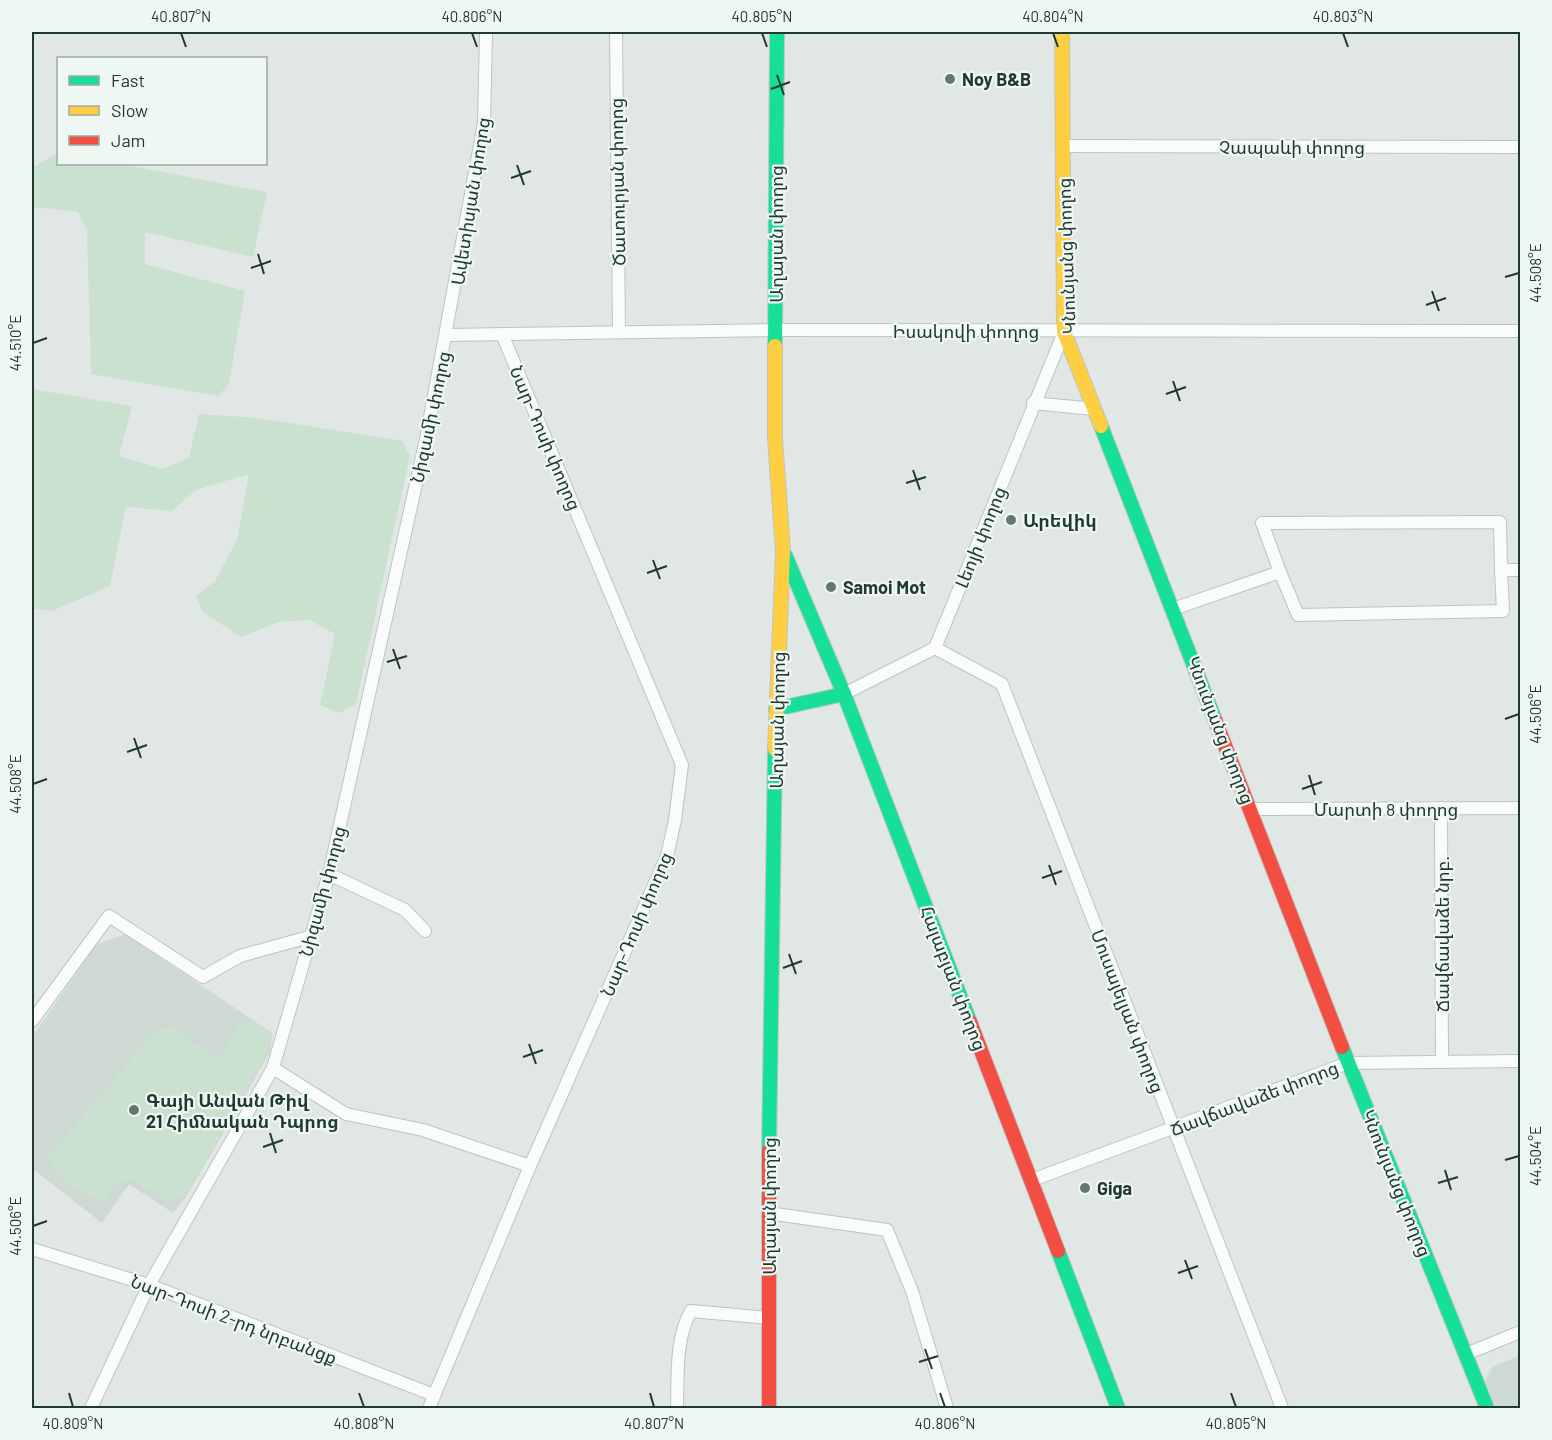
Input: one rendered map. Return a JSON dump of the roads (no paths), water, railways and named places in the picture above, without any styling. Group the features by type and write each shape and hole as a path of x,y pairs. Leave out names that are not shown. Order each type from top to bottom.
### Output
{"street":[{"name":"Ավետիսյան փողոց","path":"448,335 484,123 486,32"},
{"name":"Ծատուրյան փողոց","path":"616,32 619,332"},
{"name":"Աղայան փողոց","path":"770,1408 768,1213 776,709 783,551 775,438 777,32"},
{"name":"Կնունյանց փողոց","path":"1062,32 1064,332 1252,809 1348,1063 1487,1408"},
{"name":"Չապաևի փողոց","path":"1063,146 1521,147"},
{"name":"Իսակովի փողոց","path":"448,335 776,330 1521,331"},
{"name":"Լեոյի փողոց","path":"935,648 1033,403 1064,332"},
{"name":"Նար-Դոսի փողոց","path":"429,1408 530,1166 667,856 675,820 682,765 502,334"},
{"name":"Նիզամի փողոց","path":"92,1408 149,1285 273,1068 329,874 448,335"},
{"path":"1033,403 1094,409"},
{"path":"1500,522 1503,611 1298,615 1280,572 1262,523 1500,522"},
{"name":"Հալաբյան փողոց","path":"783,551 844,694 1118,1408"},
{"path":"1501,570 1521,570"},
{"path":"1173,609 1280,572"},
{"path":"776,709 844,694 935,648"},
{"name":"Մուսայելյան փողոց","path":"935,648 1002,684 1282,1408"},
{"name":"Ճավճավաձե նրբ.","path":"1441,808 1442,1061"},
{"name":"Մարտի 8 փողոց","path":"1252,809 1521,808"},
{"path":"329,874 405,910 425,931"},
{"path":"32,1022 109,916 203,977 240,956 309,937"},
{"name":"Ճավճավաձե փողոց","path":"1032,1180 1348,1063 1521,1061"},
{"path":"273,1068 346,1114 423,1130 530,1166"},
{"path":"768,1213 887,1230 912,1291 947,1408"},
{"name":"Նար-Դոսի 2-րդ նրբանցք","path":"32,1249 149,1285 435,1395"},
{"path":"677,1408 681,1339 684,1323 691,1311 769,1318"},
{"path":"1466,1354 1521,1332"}],"place":[{"name":"Noy B&B","path":"950,79"},
{"name":"Արեվիկ","path":"1011,520"},
{"name":"Samoi Mot","path":"831,587"},
{"name":"Գայի Անվան Թիվ 21 Հիմնական Դպրոց","path":"134,1110"},
{"name":"Giga","path":"1085,1188"}]}
